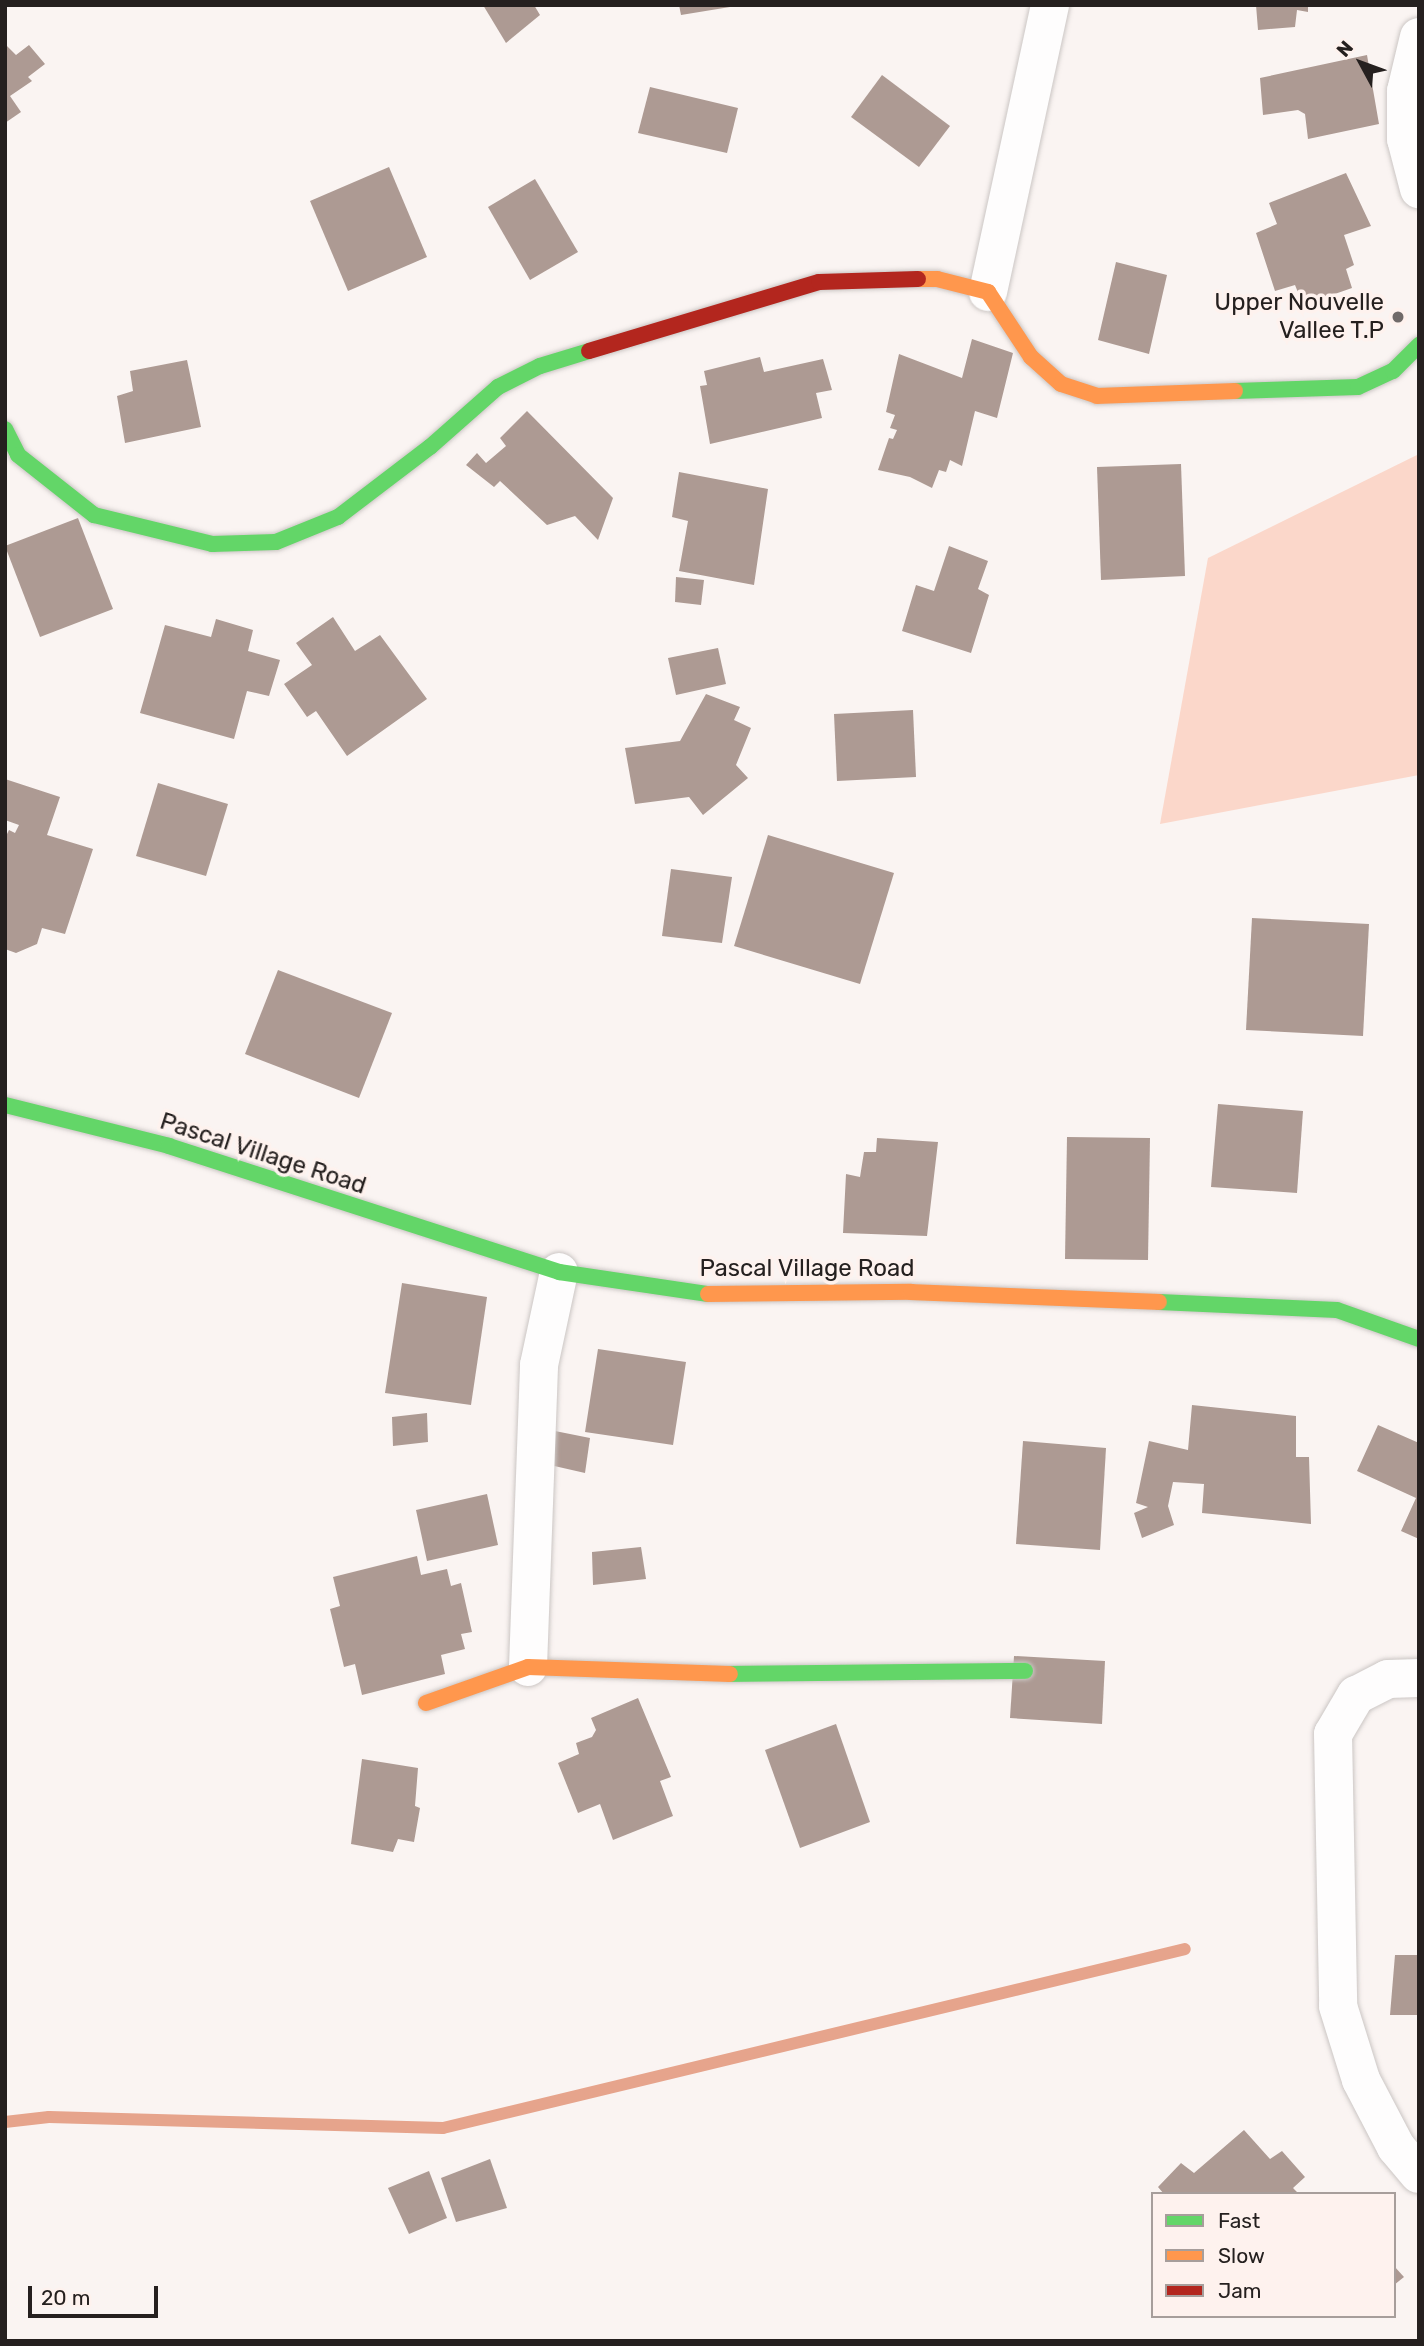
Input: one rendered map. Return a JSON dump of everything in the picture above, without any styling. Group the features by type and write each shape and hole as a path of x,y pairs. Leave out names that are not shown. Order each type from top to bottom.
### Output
{"street":[{"path":"988,292 1050,5"},
{"path":"1419,37 1406,91 1406,139 1419,190"},
{"path":"5,429 18,455 94,515 212,544 275,542 338,517 430,447 498,387 540,366 819,282 937,279 988,292 1031,357 1061,384 1097,396 1358,387 1393,371 1419,345"},
{"name":"Pascal Village Road","path":"5,1105 169,1146 559,1272 715,1295 911,1292 1337,1310 1419,1339"},
{"path":"528,1667 538,1365 559,1272"},
{"path":"425,1703 528,1667 772,1675 1025,1671"},
{"path":"1419,1678 1388,1679 1356,1695 1333,1734 1338,2006 1361,2080 1396,2147 1419,2174"}],"shaded area":[{"path":"1419,454 1419,775 1160,824 1208,558"}],"building":[{"path":"483,5 534,5 540,15 506,43"},
{"path":"679,5 730,5 730,7 681,15"},
{"path":"1256,5 1308,5 1308,12 1297,10 1295,27 1258,30"},
{"path":"5,44 16,55 29,45 45,64 28,77 32,81 10,96 21,112 5,123"},
{"path":"1367,55 1379,124 1308,139 1305,114 1298,110 1263,115 1260,78"},
{"path":"882,75 950,126 919,167 851,117"},
{"path":"650,87 738,108 727,153 638,133"},
{"path":"389,167 427,257 348,291 310,201"},
{"path":"1346,173 1371,226 1344,235 1354,265 1346,269 1352,288 1303,305 1295,285 1275,291 1256,233 1277,224 1269,203"},
{"path":"535,179 578,252 530,280 488,207"},
{"path":"1116,262 1167,275 1149,354 1098,340"},
{"path":"972,339 1013,353 997,418 975,411 962,466 950,460 946,472 939,470 932,488 910,477 878,470 889,438 893,439 897,430 890,428 895,415 886,412 899,354 962,378"},
{"path":"760,357 764,372 823,359 832,390 816,393 822,418 710,444 700,386 707,385 704,371"},
{"path":"187,360 201,427 125,443 117,396 133,391 130,371"},
{"path":"527,411 613,498 598,540 575,516 547,525 500,481 494,487 466,465 477,453 486,463 506,446 500,438"},
{"path":"1181,464 1185,576 1101,580 1097,467"},
{"path":"679,472 768,489 754,585 679,571 688,521 672,517"},
{"path":"78,518 113,609 40,637 5,546"},
{"path":"949,546 988,561 978,589 989,595 971,653 902,631 916,585 934,591"},
{"path":"676,577 704,580 701,605 675,602"},
{"path":"333,617 355,651 380,635 427,699 347,756 316,711 307,717 284,684 312,665 296,643"},
{"path":"216,619 253,630 248,651 280,660 269,696 247,691 234,739 140,713 165,625 211,637"},
{"path":"718,648 726,684 676,695 668,658"},
{"path":"706,694 740,707 734,720 751,728 736,765 748,778 703,815 689,797 635,804 625,748 680,741"},
{"path":"913,710 916,777 837,781 834,714"},
{"path":"5,779 60,797 47,835 93,849 65,934 42,928 37,944 16,953 5,949 5,838 9,830 15,833 19,825 5,820"},
{"path":"158,783 228,804 206,876 136,856"},
{"path":"768,835 894,873 860,984 734,946"},
{"path":"671,869 732,877 722,943 662,936"},
{"path":"1252,918 1369,924 1363,1036 1246,1030"},
{"path":"278,970 392,1013 359,1098 245,1054"},
{"path":"1218,1104 1303,1111 1297,1193 1211,1187"},
{"path":"1067,1137 1150,1138 1148,1260 1065,1259"},
{"path":"877,1138 938,1142 927,1236 843,1233 846,1174 860,1177 864,1152 876,1152"},
{"path":"402,1283 487,1297 471,1405 385,1393"},
{"path":"598,1349 686,1362 673,1445 585,1432"},
{"path":"1192,1405 1296,1416 1296,1457 1309,1457 1311,1524 1202,1513 1204,1484 1173,1482 1168,1506 1174,1525 1142,1538 1134,1513 1148,1507 1136,1503 1149,1441 1188,1450"},
{"path":"427,1413 428,1442 393,1446 392,1417"},
{"path":"1378,1425 1419,1443 1419,1539 1401,1531 1416,1498 1357,1471"},
{"path":"555,1431 590,1438 585,1473 550,1465"},
{"path":"1023,1441 1106,1448 1100,1550 1016,1544"},
{"path":"487,1494 498,1545 427,1561 416,1510"},
{"path":"641,1547 646,1579 593,1585 592,1552"},
{"path":"417,1556 421,1575 447,1569 451,1586 461,1583 472,1632 461,1634 465,1649 441,1655 445,1674 362,1695 355,1664 344,1667 330,1609 340,1606 333,1577"},
{"path":"1014,1656 1105,1661 1102,1724 1010,1718"},
{"path":"638,1698 671,1777 660,1781 673,1816 613,1840 600,1804 578,1813 558,1763 579,1754 576,1743 592,1737 596,1730 591,1718"},
{"path":"836,1724 870,1822 800,1848 765,1750"},
{"path":"362,1759 418,1768 415,1806 420,1808 414,1842 398,1839 393,1852 351,1844"},
{"path":"1395,1955 1419,1955 1419,2015 1390,2015"},
{"path":"1244,2130 1270,2159 1282,2151 1305,2177 1293,2188 1297,2192 1162,2192 1158,2187 1181,2163 1194,2173"},
{"path":"490,2159 507,2208 456,2222 441,2178"},
{"path":"429,2171 447,2218 409,2234 388,2188"},
{"path":"1396,2268 1404,2277 1396,2283"}],"waterway":[{"path":"5,2122 49,2117 443,2128 1185,1949"}],"traffic: fast":[{"path":"1235,391 1358,387 1393,371 1419,345"},
{"path":"5,429 18,455 94,515 212,544 276,542 338,517 430,447 498,387 540,366 589,351"},
{"path":"5,1105 169,1146 559,1272 708,1294"},
{"path":"1159,1302 1337,1310 1419,1339"},
{"path":"730,1674 1025,1671"}],"traffic: slow":[{"path":"918,279 937,279 988,292 1031,357 1061,384 1097,396 1235,391"},
{"path":"708,1294 911,1292 1159,1302"},
{"path":"426,1703 528,1667 730,1674"}],"traffic: jam":[{"path":"589,351 819,282 918,279"}],"place":[{"name":"Upper Nouvelle Vallee T.P","path":"1398,317"}]}
